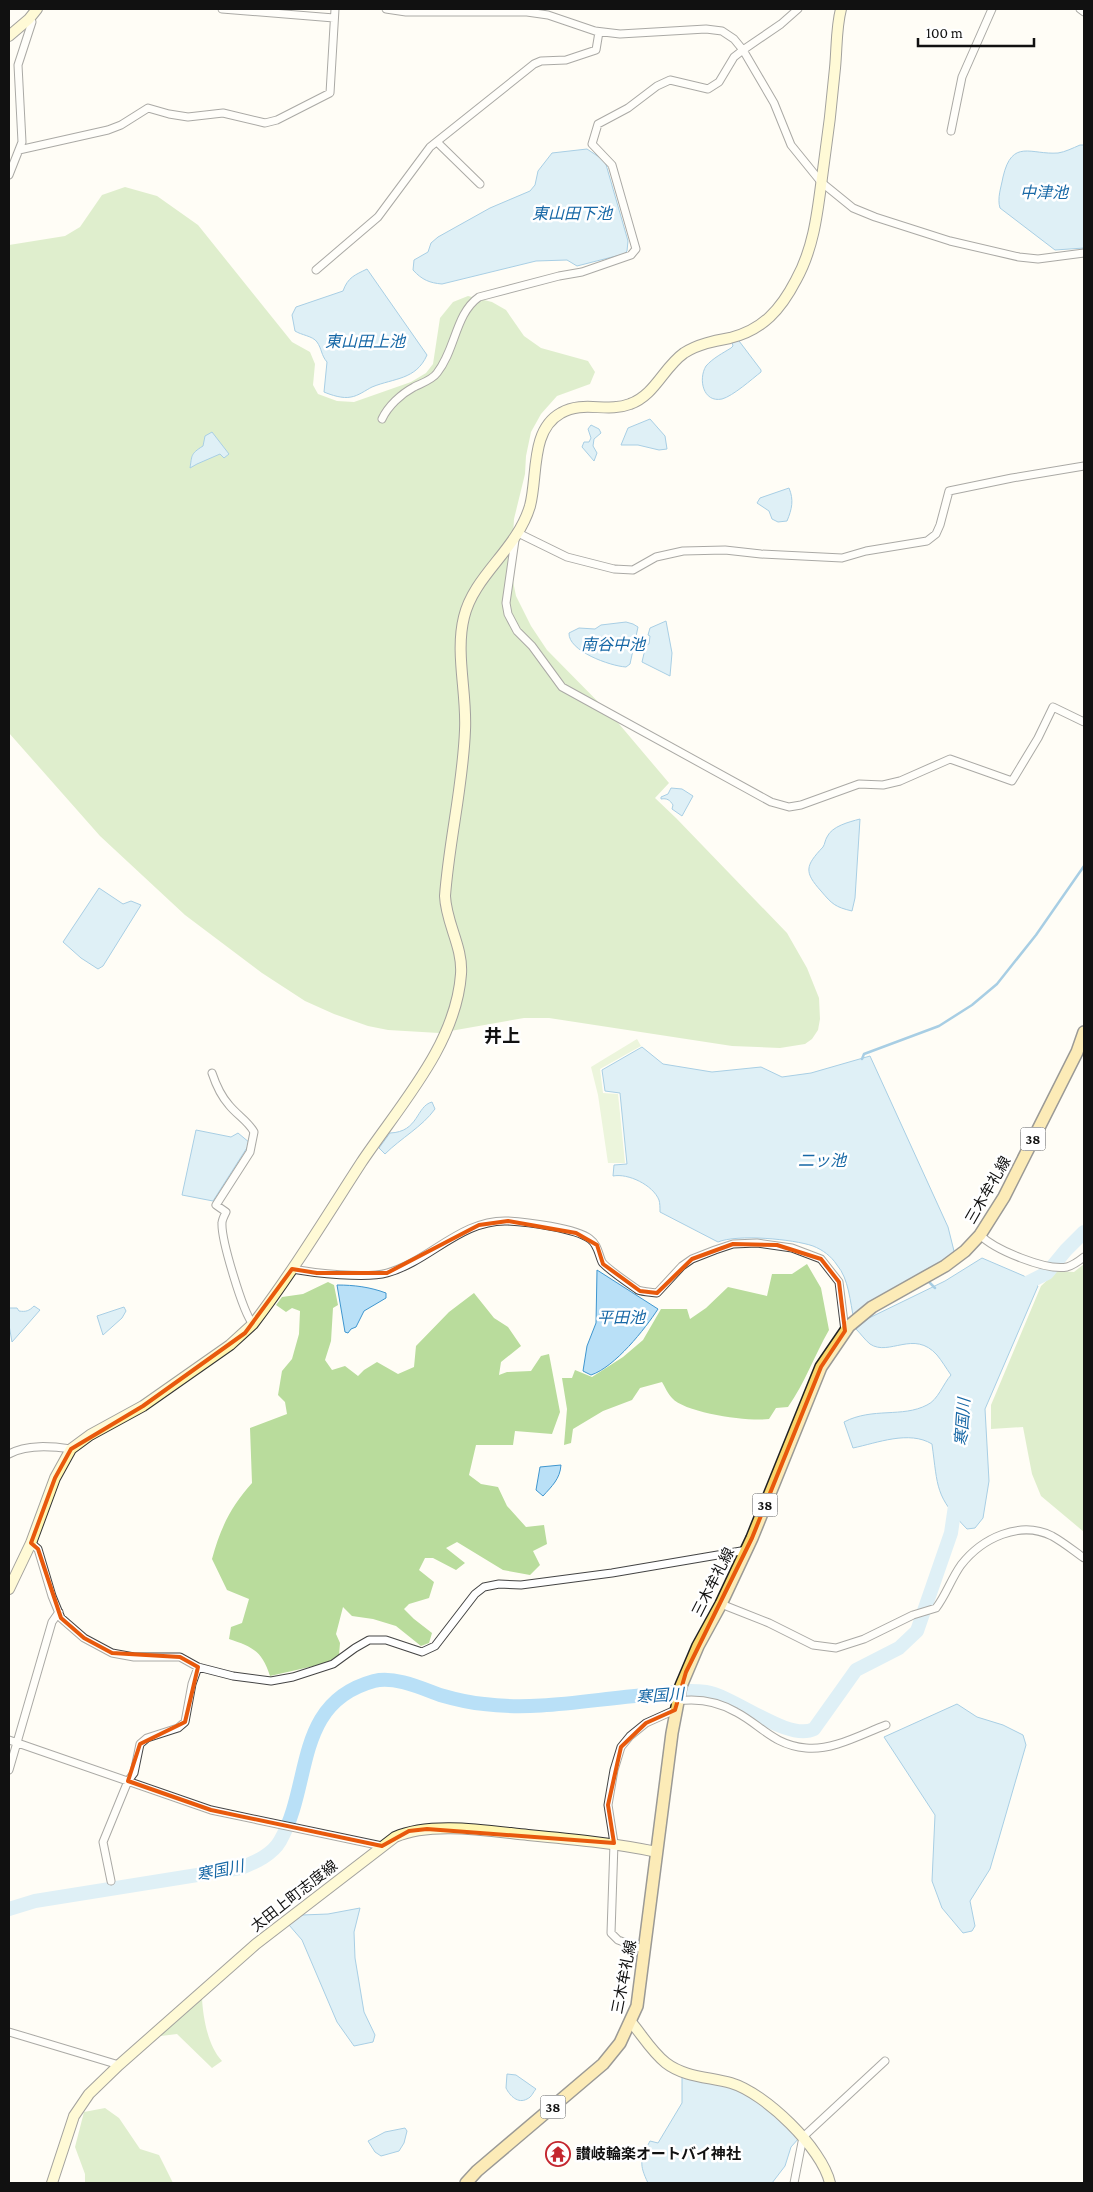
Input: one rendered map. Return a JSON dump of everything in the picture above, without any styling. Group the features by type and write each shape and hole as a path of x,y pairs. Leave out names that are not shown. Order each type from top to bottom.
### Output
{"main road":[{"name":"三木牟礼線","path":"466,2183 477,2171 603,2064 620,2043 631,2022 637,2006 677,1703 681,1686 698,1646 747,1550 821,1366 847,1328 872,1307 945,1266 965,1251 977,1238 1004,1197 1077,1052 1084,1032"}],"street":[{"path":"9,36 29,19 37,9"},
{"path":"222,9 334,18"},
{"path":"19,150 108,130 121,125 148,108 188,117 224,113 259,122 277,120 330,93 335,9"},
{"path":"386,9 406,12 527,12 548,16 599,32 620,34 706,29 722,31 734,39 743,50 774,102 791,146 821,182 853,208 950,241 1020,257 1038,259 1084,253"},
{"path":"382,419 394,402 411,389 431,379 437,373 456,338 463,314 469,305 479,297 604,266 631,254 636,249 612,165 592,144 598,124 628,108 657,86 670,80 708,89 719,82 734,57 781,24 798,9"},
{"path":"841,9 836,45 833,99 813,233 804,264 789,293 771,318 758,328 745,334 704,344 684,354 672,363 647,395 637,401 626,406 608,408 583,406 571,408 559,414 549,423 542,434 530,506 517,536 506,603 508,614 517,631 532,646 562,687 770,802 789,807 801,805 859,784 883,785 900,781 950,759 1012,781 1038,738 1053,708 1084,722"},
{"path":"951,131 962,77 992,9"},
{"path":"1080,9 1084,12"},
{"path":"9,174 22,142 18,66 31,31 32,22 29,19"},
{"path":"316,270 378,217 430,147 534,64 541,61 566,60 596,50 599,32"},
{"path":"437,142 480,184"},
{"path":"517,536 566,557 614,569 632,570 656,557 683,551 725,550 760,554 842,558 866,551 927,541 936,534 940,525 949,491 1084,466"},
{"path":"9,1589 31,1543 55,1478 71,1449 90,1434 143,1406 230,1345 253,1324 429,1064 445,1036 452,1016 459,984 461,962 447,913 445,896 465,729 461,632 464,616 474,591 517,536"},
{"path":"212,1073 218,1090 230,1106 250,1124 254,1132 250,1152 216,1205 226,1212 222,1224 233,1275 247,1317 253,1324"},
{"path":"292,1269 317,1273 387,1273 479,1225 508,1221 532,1223 576,1233 589,1238 597,1245 603,1264 640,1291 657,1293 682,1266 692,1259 733,1244 777,1245 792,1248 821,1259 839,1282 847,1328"},
{"path":"977,1238 1009,1253 1054,1266 1068,1266 1084,1257"},
{"path":"9,1454 24,1448 71,1449"},
{"path":"721,1604 769,1623 813,1645 836,1648 864,1639 913,1615 936,1608 962,1564 997,1535 1016,1530 1034,1530 1052,1536 1084,1558"},
{"path":"31,1543 38,1549 62,1618 84,1638 112,1653 134,1657 180,1657 198,1667 233,1676 271,1681 293,1677 333,1664 369,1640 386,1640 422,1652 435,1646 475,1594 484,1587 499,1584 521,1585 612,1573 747,1550"},
{"path":"9,1770 12,1741 52,1622 59,1612"},
{"path":"111,1881 103,1842 128,1781 134,1773 140,1744 147,1738 178,1728 185,1722 192,1684 198,1667"},
{"path":"645,1950 618,1940 612,1932 614,1843 608,1805 609,1791 621,1747 646,1723 677,1703 691,1699 718,1704 738,1712 768,1735 783,1743 807,1749 829,1746 886,1725"},
{"path":"12,1741 211,1810 382,1846"},
{"name":"太田上町志度線","path":"52,2183 80,2104 119,2064 256,1944 395,1837 409,1831 427,1829 485,1830 614,1843 657,1852"},
{"path":"631,2022 665,2062 679,2071 744,2088 762,2099 803,2137 821,2160 830,2183"},
{"path":"9,2032 119,2064"},
{"path":"794,2183 803,2137 885,2061"}],"highlighted area":[{"path":"508,1221 576,1233 597,1245 603,1264 640,1291 657,1293 692,1259 733,1244 777,1245 821,1259 839,1282 845,1331 821,1367 752,1538 686,1672 675,1710 646,1723 621,1747 608,1805 614,1843 427,1829 409,1831 382,1846 211,1810 128,1781 140,1744 185,1722 198,1667 180,1657 112,1653 84,1638 61,1618 38,1549 31,1543 55,1478 71,1449 143,1406 245,1333 292,1269 317,1273 387,1273 479,1225"}],"green space":[{"path":"125,187 157,196 198,225 292,342 310,352 315,364 313,385 318,394 337,401 354,402 411,382 426,373 433,364 440,318 453,302 468,296 492,302 506,310 524,336 541,348 588,361 595,372 590,384 557,396 541,414 531,432 526,456 525,474 514,519 511,571 516,596 531,626 547,650 614,718 669,783 655,798 787,933 807,968 819,998 820,1019 818,1030 812,1039 805,1044 780,1048 732,1046 549,1018 524,1018 439,1033 388,1030 368,1026 334,1014 305,1001 262,973 185,915 100,836 9,733 9,245 65,236 80,227 102,195"},
{"path":"637,1039 641,1046 600,1069 603,1093 618,1094 625,1163 608,1163 598,1095 591,1067"},
{"path":"807,1264 821,1288 829,1330 788,1407 776,1408 769,1419 733,1418 703,1412 679,1403 671,1396 662,1382 640,1388 632,1400 603,1411 573,1429 571,1443 564,1445 567,1409 562,1378 572,1378 575,1370 592,1377 623,1357 643,1340 661,1309 687,1309 690,1319 706,1308 728,1287 767,1296 772,1274 792,1274"},
{"path":"1084,1264 1084,1532 1041,1496 1032,1474 1023,1427 991,1429 991,1405 1041,1286 1057,1271 1074,1272"},
{"path":"328,1282 334,1285 338,1305 333,1308 331,1341 325,1360 332,1370 345,1366 358,1376 377,1362 398,1374 414,1367 416,1346 449,1312 474,1293 494,1318 508,1327 521,1346 501,1362 499,1375 507,1372 531,1371 541,1356 549,1354 560,1412 552,1434 515,1431 513,1445 476,1445 469,1475 481,1484 498,1487 507,1506 526,1527 544,1525 547,1544 533,1551 540,1565 530,1575 503,1570 457,1542 446,1548 465,1563 456,1570 433,1558 425,1558 419,1570 434,1582 429,1598 409,1604 404,1609 432,1633 429,1643 421,1646 396,1626 373,1619 352,1616 343,1607 336,1634 340,1643 339,1655 327,1663 270,1676 264,1661 256,1651 229,1639 231,1627 242,1623 249,1599 227,1590 212,1559 227,1518 238,1500 252,1483 250,1428 287,1414 285,1402 278,1395 282,1371 292,1359 299,1334 300,1311 292,1308 286,1312 276,1305 282,1297 303,1294"},
{"path":"202,1998 207,2031 213,2048 222,2061 212,2068 177,2034 161,2036 160,2034"},
{"path":"105,2108 119,2118 140,2149 159,2155 173,2183 85,2183 85,2174 75,2147 84,2112"}],"water":[{"name":"中津池","path":"1084,145 1084,248 1055,250 1000,208 999,197 1003,177 1007,165 1017,153 1031,151 1058,153"},
{"name":"東山田下池","path":"587,149 605,161 628,241 627,251 624,254 577,266 567,260 536,261 442,284 426,280 413,270 414,260 428,252 431,243 438,237 490,208 530,191 535,185 538,171 552,153"},
{"name":"東山田上池","path":"367,269 427,355 411,374 372,387 354,396 337,396 324,392 327,362 315,340 295,331 292,315 296,307 343,291 350,279"},
{"path":"736,337 761,372 742,387 722,399 710,397 704,389 702,377 706,366 731,348 733,346 731,339"},
{"path":"650,419 665,436 667,449 659,450 638,445 621,445 628,428"},
{"path":"591,425 599,429 601,433 594,439 593,446 597,453 594,461 582,447 584,442 589,442 591,438 588,429"},
{"path":"212,432 229,454 224,458 220,454 190,468 194,453 203,446 205,436"},
{"path":"789,488 792,501 790,512 787,521 778,522 772,519 769,511 757,503 760,498"},
{"path":"666,621 672,653 670,676 642,662 646,645 649,644 650,636 648,635 650,628"},
{"name":"南谷中池","path":"626,622 638,627 630,664 626,667 601,661 582,651 575,646 569,633 579,628 595,629 601,625"},
{"path":"671,788 682,789 693,796 682,816 672,809 673,805 669,801 661,799 661,797 668,794"},
{"path":"860,819 855,898 852,911 834,904 828,899 815,884 809,874 809,869 813,859 823,847 829,833 841,825"},
{"path":"99,888 123,904 131,901 141,905 103,966 98,969 81,958 63,942"},
{"name":"二ッ池","path":"642,1047 663,1064 712,1072 761,1067 782,1077 811,1073 870,1056 948,1227 955,1255 854,1320 849,1291 844,1277 832,1259 820,1249 804,1243 765,1238 738,1238 718,1242 660,1212 659,1200 646,1185 626,1176 613,1176 614,1165 627,1164 620,1093 605,1091 602,1070"},
{"path":"432,1102 435,1109 418,1127 385,1154 379,1148 390,1133 399,1132 407,1128 423,1108"},
{"path":"196,1130 231,1137 238,1133 250,1143 213,1201 182,1195"},
{"path":"982,1258 1024,1276 1038,1286 985,1409 989,1481 983,1518 975,1528 967,1529 943,1499 937,1482 932,1444 923,1440 903,1438 853,1448 844,1422 855,1417 876,1413 917,1409 931,1403 937,1396 951,1375 937,1355 920,1344 885,1348 877,1347 870,1344 856,1329 869,1318 945,1281"},
{"name":"平田池","path":"597,1270 658,1309 637,1337 619,1356 600,1371 591,1375 583,1371 587,1346 596,1323"},
{"path":"337,1285 374,1289 386,1293 386,1298 364,1311 356,1327 348,1333 345,1332"},
{"path":"34,1306 40,1310 12,1342 9,1308 17,1308 19,1311 24,1311"},
{"path":"124,1307 126,1311 122,1318 103,1335 97,1316"},
{"path":"561,1465 557,1478 543,1496 536,1490 540,1467"},
{"path":"957,1704 977,1717 1003,1725 1023,1735 1026,1745 990,1869 970,1901 975,1926 972,1931 963,1933 942,1908 932,1881 935,1815 884,1737"},
{"path":"360,1908 354,1932 355,1958 364,2012 375,2035 373,2042 354,2046 337,2022 302,1940 289,1925 302,1915 328,1914"},
{"path":"507,2074 516,2075 536,2089 527,2099 517,2100 506,2088"},
{"path":"682,2077 740,2089 761,2101 799,2138 791,2147 785,2166 772,2183 648,2183 642,2166 644,2153 650,2141 658,2143 682,2103"},
{"path":"405,2128 407,2131 404,2143 399,2151 381,2156 375,2152 368,2141 385,2132"}],"waterway":[{"path":"862,1059 864,1054 939,1026 972,1005 997,984 1036,935 1084,866"},
{"name":"寒国川","path":"1015,1289 1047,1273 1084,1232"},
{"path":"927,1280 935,1288"},
{"name":"寒国川","path":"9,1909 35,1901 241,1868 263,1857 277,1846 290,1818 317,1726 330,1707 348,1692 374,1681 399,1681 456,1699 504,1706 565,1704 699,1691 718,1696 790,1729 803,1731 814,1729 856,1670 899,1648 917,1631 951,1533 956,1499"}],"place":[{"name":"讃岐輪楽オートバイ神社","path":"558,2154"}],"district":[{"name":"井上","path":"502,1036"}]}
